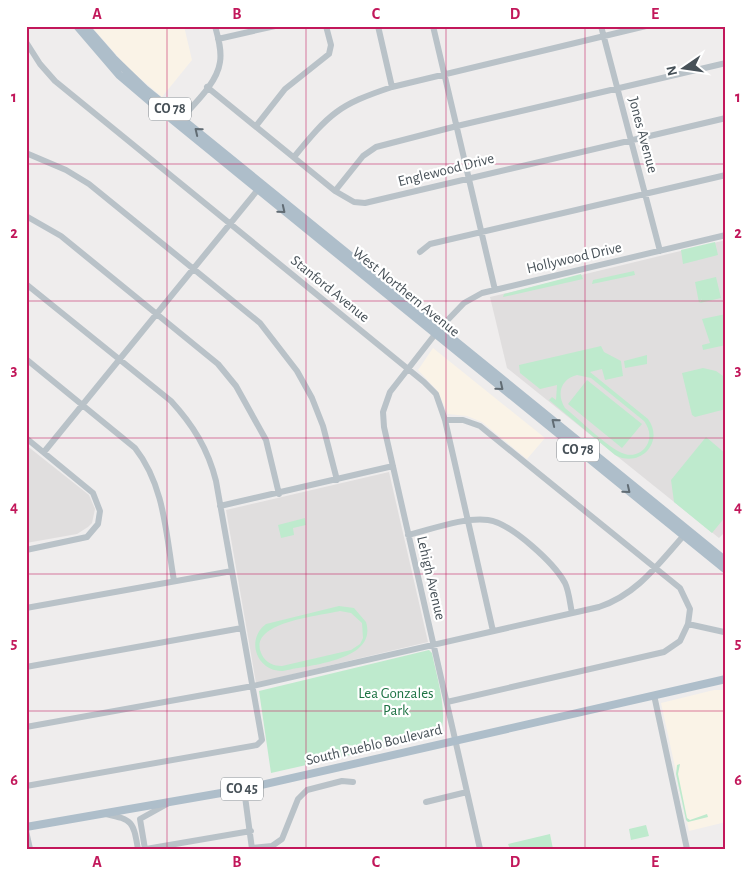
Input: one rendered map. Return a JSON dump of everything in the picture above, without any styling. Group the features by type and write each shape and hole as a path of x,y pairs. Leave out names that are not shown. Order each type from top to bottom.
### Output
{"main road":[{"name":"West Northern Avenue","path":"77,26 120,75 686,533 726,570"},
{"name":"West Northern Avenue","path":"85,26 122,68 179,121"},
{"name":"West Northern Avenue","path":"686,533 726,561"},
{"name":"South Pueblo Boulevard","path":"26,829 104,813 244,789 726,679"}],"street":[{"path":"179,121 207,88 220,61 215,26"},
{"path":"218,39 275,26"},
{"path":"256,126 285,89 329,54 331,45 326,26"},
{"path":"378,26 392,87"},
{"path":"433,26 495,290"},
{"name":"Jones Avenue","path":"601,26 660,251"},
{"path":"294,157 325,120 358,98 392,87 445,76 646,26"},
{"name":"Stanford Avenue","path":"26,42 33,54 55,81 408,369 436,394 445,420 493,631"},
{"path":"26,58 33,54"},
{"path":"335,191 363,156 376,147 456,126 726,62"},
{"name":"Englewood Drive","path":"207,88 335,191 354,202 365,203 468,177 726,118"},
{"path":"26,152 66,170 88,184 260,323 297,371 312,398 323,426 337,480"},
{"path":"420,252 430,244 726,175"},
{"path":"44,452 192,268 260,187"},
{"path":"26,216 61,236 218,364 236,386 266,440 279,494"},
{"name":"Hollywood Drive","path":"438,331 464,303 495,290 726,235"},
{"path":"26,284 171,402 190,423 208,456 220,506 262,736 260,743 26,786"},
{"name":"Lehigh Avenue","path":"438,331 390,392 383,412 384,427 480,849"},
{"path":"26,359 135,448 152,472 158,486 174,581"},
{"path":"445,420 463,420 480,426 680,588 690,609 688,624 680,642 664,652 447,702"},
{"path":"26,438 93,493 100,505 100,518 95,529 81,540 26,550"},
{"path":"220,506 279,494 393,466"},
{"path":"408,535 468,521 489,520 509,528 553,566 565,584 572,613"},
{"path":"26,727 252,686 608,604 642,583 686,533"},
{"path":"26,608 232,571"},
{"path":"688,624 724,632"},
{"path":"26,667 242,628"},
{"path":"654,695 687,849"},
{"path":"244,789 252,848 272,846 282,839 298,799 307,790 342,781 353,782"},
{"path":"426,802 467,792"},
{"path":"171,802 140,819 146,849 251,831"},
{"path":"104,813 123,817 132,823 138,849"},
{"path":"26,829 30,849"}],"shaded area":[{"path":"91,26 184,26 192,60 162,97 128,68"},
{"path":"726,240 726,531 719,538 507,368 490,297"},
{"path":"433,348 545,438 527,459 482,422 467,416 448,414 437,390 418,370"},
{"path":"26,445 89,495 95,509 92,523 88,527 77,534 26,543"},
{"path":"389,472 428,642 256,683 226,510"},
{"path":"714,690 726,690 726,822 689,831 661,703"}],"green space":[{"path":"715,242 718,255 683,264 681,250"},
{"path":"634,271 635,275 592,284 593,280"},
{"path":"581,274 583,279 503,297 504,294"},
{"path":"716,277 721,298 700,303 702,298 699,303 695,282"},
{"path":"726,314 726,345 703,350 702,345 710,343 702,319"},
{"path":"601,346 604,352 621,361 623,376 605,380 602,369 590,372 648,419 654,436 652,444 641,456 633,459 615,455 549,400 552,397 556,400 557,385 540,389 520,373 519,365","holes":["577,375 591,378 644,421 649,437 648,443 641,451 632,455 619,452 603,441 565,408 562,403 561,392 567,380"]},
{"path":"647,355 647,364 625,368 624,361"},
{"path":"703,368 716,371 726,378 726,409 695,417 692,415 682,373"},
{"path":"587,380 642,424 622,448 568,404"},
{"path":"706,437 726,454 726,516 712,533 674,502 671,480"},
{"path":"305,518 306,525 293,528 294,535 281,538 278,525"},
{"path":"339,606 354,608 366,622 367,635 362,645 352,653 339,659 283,671 274,670 266,666 257,654 256,638 266,624","holes":["340,611 351,613 362,623 363,638 360,644 351,650 282,666 270,664 262,655 260,644 264,635 274,628 317,615"]},
{"name":"Lea Gonzales Park","path":"429,650 432,653 443,707 442,727 439,735 271,773 259,691"},
{"path":"680,764 678,774 687,818 690,820 707,814 708,817 688,822 686,820 676,774 677,765"},
{"path":"646,825 649,836 631,840 629,829"},
{"path":"550,834 553,849 510,849 508,844"}]}
